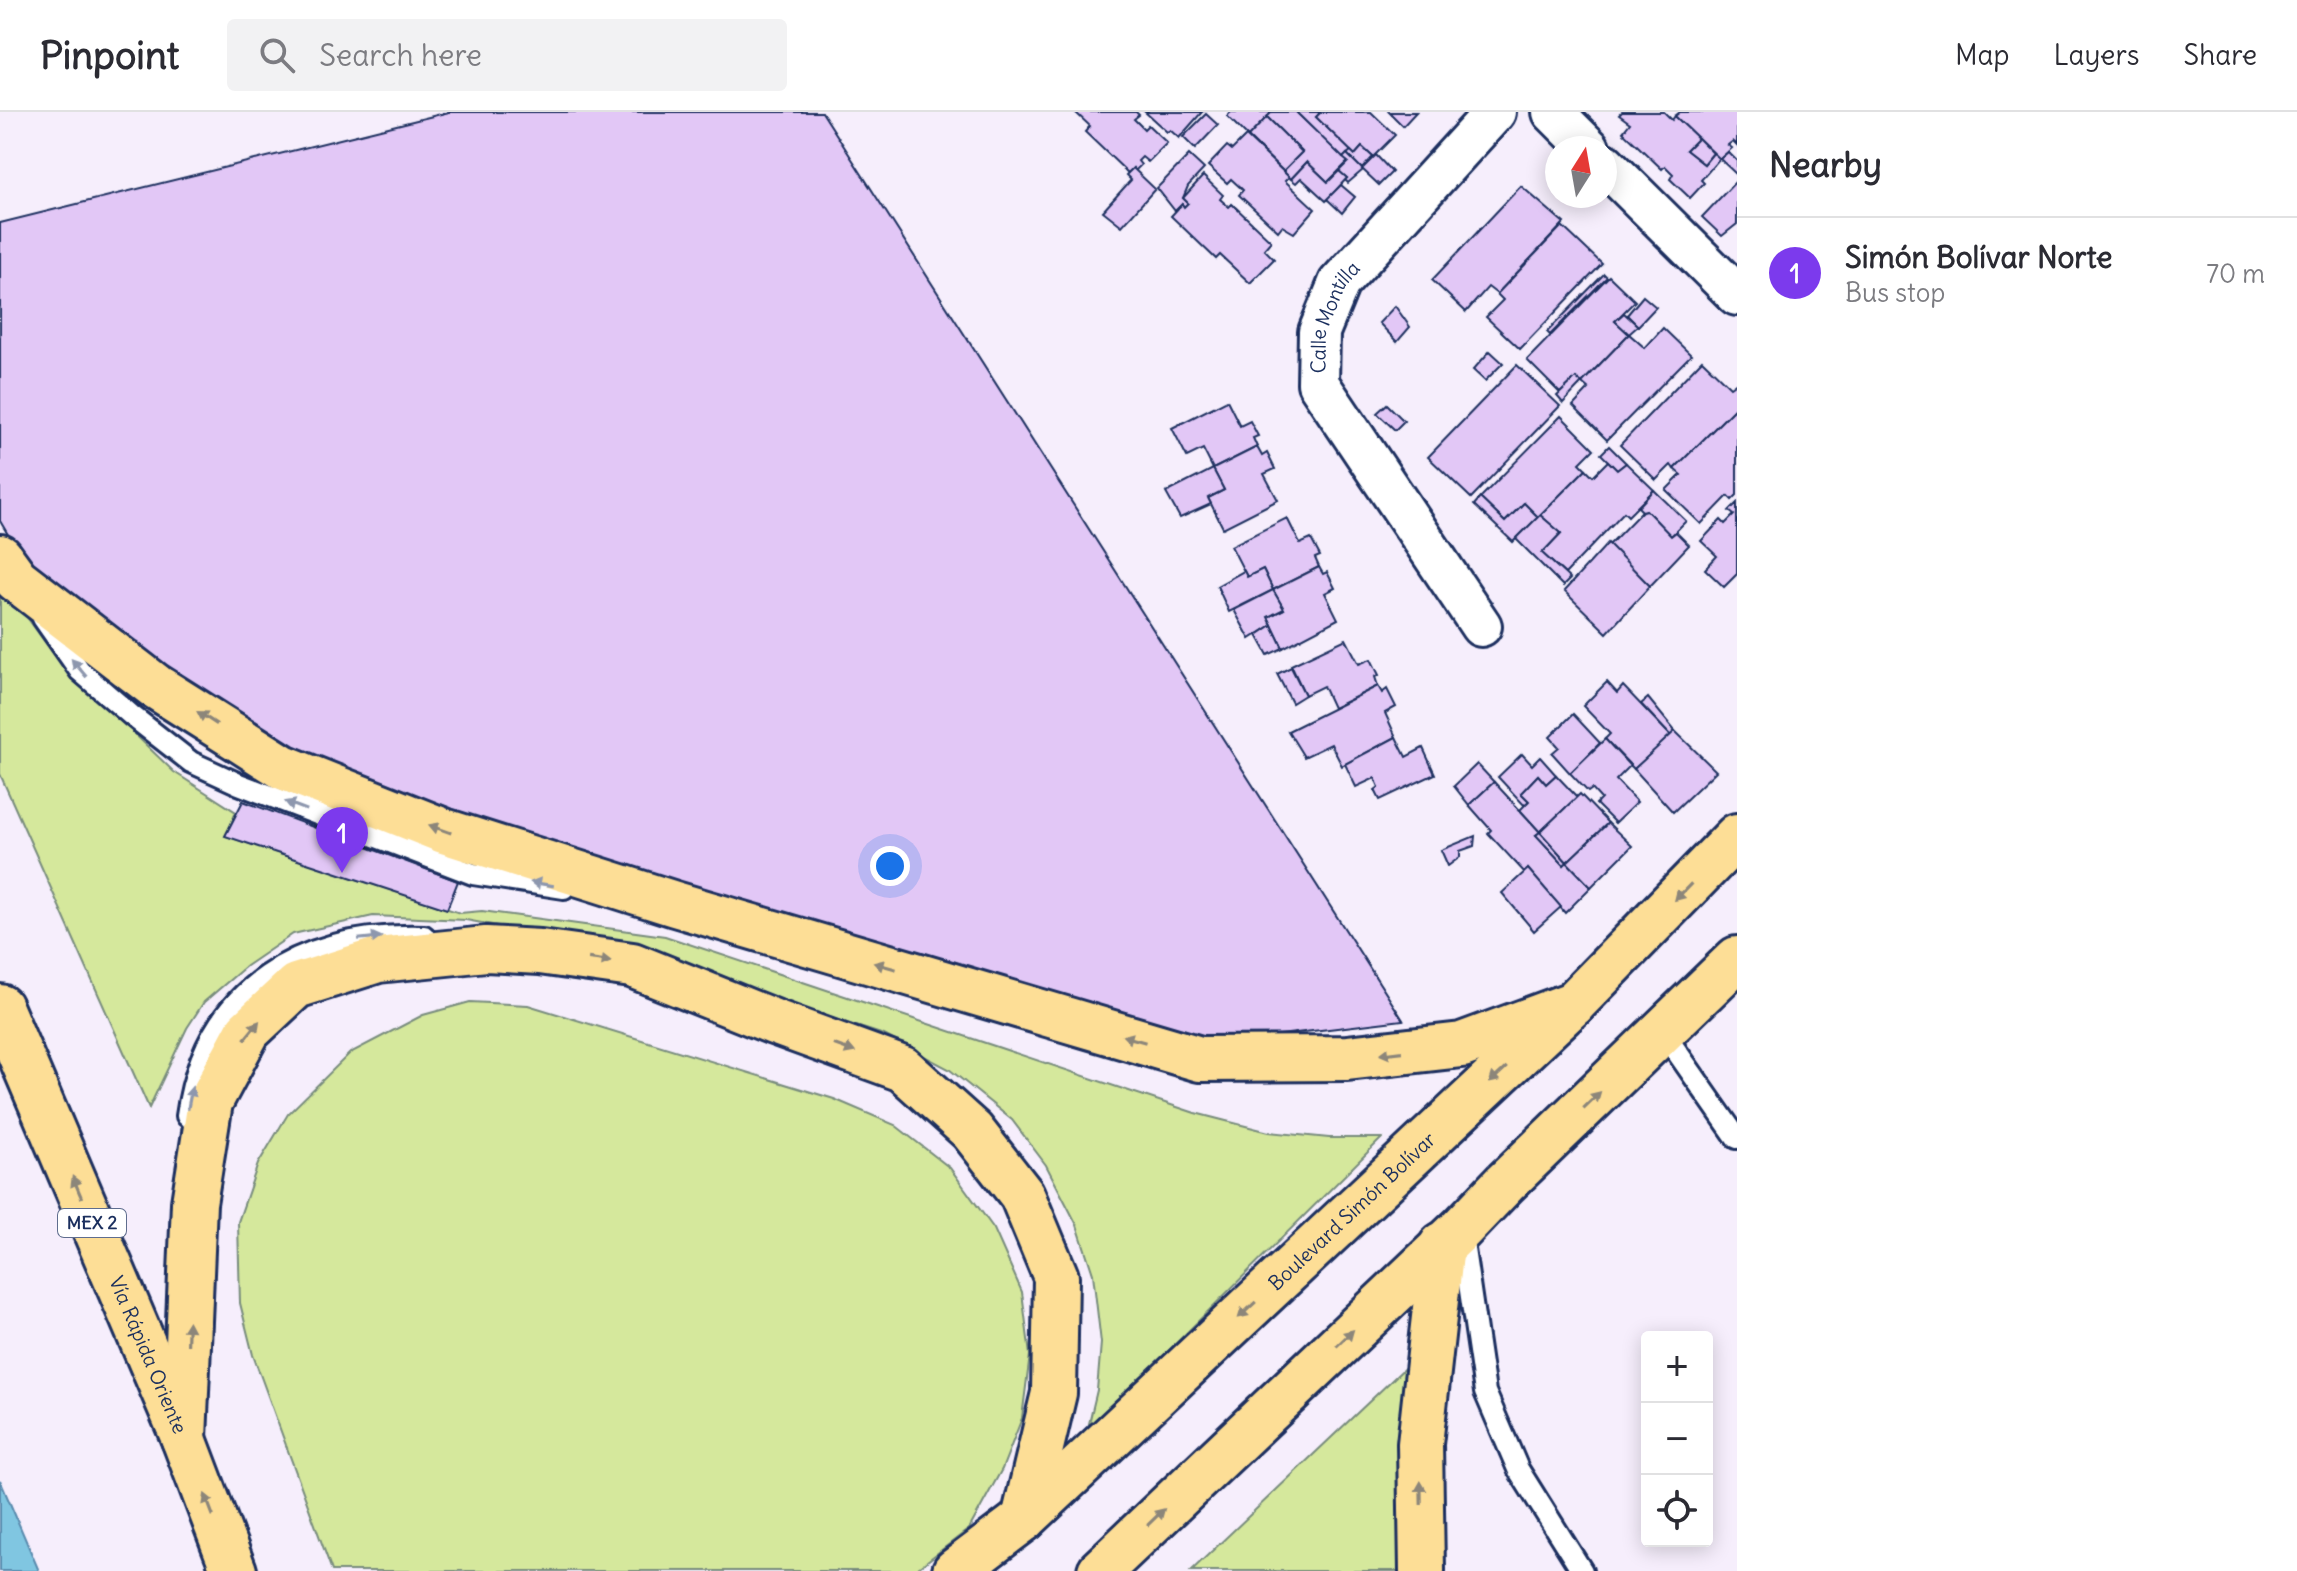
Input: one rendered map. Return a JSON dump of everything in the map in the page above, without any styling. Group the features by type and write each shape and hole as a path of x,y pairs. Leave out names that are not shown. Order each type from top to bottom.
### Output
{"main road":[{"path":"8,568 155,686 283,767 444,831 675,904 1200,1059 1347,1058 1462,1045 1573,1004"},
{"name":"Boulevard Simón Bolívar","path":"955,1571 1024,1519 1573,1004 1737,836"},
{"path":"184,1439 194,1203 210,1102 248,1031 296,986 378,960 486,949 540,952 632,965 903,1069 972,1131 1022,1195 1056,1277 1054,1393 1024,1519"},
{"path":"1100,1571 1452,1237 1737,959"},
{"name":"Vía Rápida Oriente","path":"0,1007 184,1439 234,1571"},
{"path":"1422,1571 1420,1444 1452,1237"}],"street":[{"name":"Calle Montilla","path":"1481,626 1318,383 1319,332 1339,283 1495,112"},
{"path":"1553,112 1577,136"},
{"path":"1617,176 1737,295"}],"lane":[{"path":"1663,1032 1737,1138"},
{"path":"1452,1237 1485,1392 1518,1469 1582,1571"}],"green space":[{"path":"0,580 58,660 174,772 236,812 226,836 460,913 482,911 665,936 1195,1113 1269,1132 1329,1138 1382,1138 1087,1432 1097,1390 1101,1343 1093,1274 1077,1225 1046,1165 1012,1120 949,1069 884,1035 619,949 466,920 373,916 293,934 246,966 204,1002 187,1028 149,1108 0,774"},
{"path":"470,1002 528,1005 834,1099 895,1125 950,1168 994,1229 1022,1292 1030,1355 1022,1418 1002,1469 969,1529 914,1571 332,1571 253,1355 240,1303 238,1222 258,1164 288,1114 350,1053 423,1015"},
{"path":"1413,1360 1408,1571 1191,1571"}],"water":[{"path":"0,1480 39,1571 0,1571"}],"building":[{"path":"449,112 822,112 1403,1020 1221,1042 452,821 278,750 33,577 0,521 0,223"},
{"path":"1075,112 1136,112 1139,115 1134,119 1144,129 1148,125 1167,143 1148,162 1142,157 1138,161 1141,165 1128,173 1085,132 1090,126"},
{"path":"1145,112 1202,112 1179,138 1170,130 1167,132"},
{"path":"1231,112 1272,112 1248,137 1227,116"},
{"path":"1272,112 1296,112 1348,162 1328,182 1307,162 1291,179 1283,171 1302,152 1267,117"},
{"path":"1296,112 1320,113 1316,117 1351,151 1343,158"},
{"path":"1318,112 1371,112 1395,135 1373,157 1362,147 1355,155 1316,117"},
{"path":"1389,112 1416,112 1403,126"},
{"path":"1622,112 1664,112 1672,120 1675,116 1698,138 1686,150 1704,164 1713,153 1720,158 1690,198 1670,179 1673,174 1665,166 1662,169 1623,132 1630,123 1619,115"},
{"path":"1680,112 1737,112 1737,145 1733,141 1728,145 1732,148 1720,159 1675,116"},
{"path":"1206,114 1218,125 1195,149 1183,137"},
{"path":"1267,117 1302,152 1283,171 1248,137"},
{"path":"1246,136 1289,177 1285,181 1315,209 1294,233 1282,226 1278,231 1239,195 1243,190 1231,179 1227,183 1208,166 1227,146 1232,150"},
{"path":"1698,138 1713,153 1704,164 1686,150"},
{"path":"1362,147 1373,157 1362,169 1347,154 1351,151 1355,155"},
{"path":"1728,152 1737,161 1737,175 1720,159"},
{"path":"1347,154 1363,170 1348,183 1339,171 1348,162 1343,158"},
{"path":"1189,155 1204,169 1188,186 1183,198 1188,203 1175,211 1157,188"},
{"path":"1376,155 1392,172 1379,185 1362,169"},
{"path":"1307,162 1328,182 1339,171 1347,178 1326,201 1301,178 1296,183 1291,179"},
{"path":"1133,168 1155,189 1122,226 1103,211 1131,180 1126,175"},
{"path":"1203,176 1223,195 1220,199 1229,207 1232,204 1271,241 1264,249 1274,259 1250,283 1220,255 1216,259 1171,216 1182,204 1184,207 1188,203 1183,198"},
{"path":"1737,180 1737,224 1722,236 1702,217"},
{"path":"1341,185 1355,197 1342,213 1327,199"},
{"path":"1521,186 1564,223 1497,294 1488,287 1466,312 1432,280"},
{"path":"1562,226 1602,264 1520,349 1486,317 1503,300 1497,294"},
{"path":"1604,274 1607,277 1550,335 1547,332"},
{"path":"1609,276 1635,301 1615,321 1629,334 1582,383 1576,378 1560,393 1527,360"},
{"path":"1643,296 1656,307 1638,326 1627,315"},
{"path":"1395,306 1410,327 1397,342 1379,323"},
{"path":"1624,313 1638,326 1629,334 1615,321"},
{"path":"1663,328 1691,355 1607,440 1573,406 1589,389 1582,383 1629,334 1645,348"},
{"path":"1490,351 1503,363 1485,381 1473,370"},
{"path":"1702,360 1730,387 1737,382 1737,406 1674,469 1671,465 1656,480 1620,445"},
{"path":"1517,365 1560,406 1471,498 1428,457"},
{"path":"1576,378 1582,383 1563,403 1557,396"},
{"path":"1227,400 1240,426 1250,421 1258,436 1253,438 1257,447 1213,469 1203,449 1187,457 1172,428"},
{"path":"1387,404 1404,421 1395,430 1377,413"},
{"path":"1737,406 1737,495 1732,500 1728,496 1701,524 1666,490 1681,475 1674,469"},
{"path":"1561,416 1594,449 1580,463 1586,469 1538,517 1524,503 1505,522 1480,498"},
{"path":"1609,446 1626,463 1617,470 1601,454"},
{"path":"1257,447 1262,456 1267,453 1275,469 1264,474 1278,500 1223,528 1208,498 1224,490 1213,469"},
{"path":"1608,461 1617,470 1626,463 1654,490 1628,516 1624,512 1565,574 1542,553 1561,533 1540,515 1586,469 1593,476"},
{"path":"1213,469 1224,490 1208,498 1211,504 1180,518 1166,493"},
{"path":"1654,490 1686,521 1671,536 1646,510 1643,512 1638,507"},
{"path":"1480,498 1505,522 1524,503 1538,517 1513,542 1474,505"},
{"path":"1737,503 1737,574 1724,587 1705,569 1717,556 1701,541 1721,520 1725,524 1734,515 1729,511"},
{"path":"1646,510 1671,536 1676,532 1689,545 1650,586 1609,545"},
{"path":"1540,515 1561,533 1542,553 1570,579 1563,586 1516,539"},
{"path":"1287,518 1300,544 1311,539 1320,556 1315,558 1319,567 1273,590 1263,569 1247,577 1231,546"},
{"path":"1608,543 1650,586 1607,633 1564,591"},
{"path":"1319,567 1323,574 1327,572 1335,588 1325,593 1338,619 1283,648 1268,617 1284,609 1273,590"},
{"path":"1263,569 1273,590 1229,612 1217,586 1244,571 1247,577"},
{"path":"1273,590 1284,609 1268,617 1272,625 1250,639 1234,610"},
{"path":"1272,625 1283,648 1268,655 1257,635"},
{"path":"1346,639 1359,664 1371,659 1379,675 1375,677 1378,686 1333,708 1323,686 1305,695 1291,665"},
{"path":"1291,667 1305,695 1292,703 1277,674"},
{"path":"1607,682 1617,693 1623,686 1671,736 1634,769 1605,739 1610,734 1583,706"},
{"path":"1378,686 1382,693 1387,689 1396,707 1385,713 1396,737 1342,766 1331,744 1304,757 1288,731"},
{"path":"1648,698 1675,731 1671,736 1641,704"},
{"path":"1573,714 1600,743 1570,773 1552,753 1559,747 1550,737"},
{"path":"1675,731 1716,771 1673,812 1634,769"},
{"path":"1396,737 1406,757 1423,748 1435,774 1380,800 1375,790 1379,787 1375,778 1356,787 1345,764"},
{"path":"1605,739 1630,766 1616,780 1637,802 1615,823 1596,804 1601,799 1592,789 1588,792 1570,773"},
{"path":"1522,754 1532,765 1540,757 1556,775 1546,784 1538,775 1521,793 1529,801 1524,805 1498,777"},
{"path":"1477,764 1494,782 1469,805 1454,786"},
{"path":"1538,775 1546,784 1556,775 1577,797 1540,832 1520,810 1529,801 1521,793"},
{"path":"1494,782 1540,832 1536,835 1564,865 1567,862 1591,887 1565,913 1528,869 1525,873 1488,833 1491,830 1469,805"},
{"path":"1580,794 1608,823 1567,862 1540,832"},
{"path":"243,801 458,881 447,909 225,836"},
{"path":"1608,823 1632,846 1591,887 1567,862"},
{"path":"1540,832 1567,862 1564,865 1536,835"},
{"path":"1475,836 1474,846 1460,851 1460,857 1448,866 1441,850"},
{"path":"1528,869 1561,907 1534,931 1502,893"}],"place":[{"name":"Simón Bolívar Norte","path":"342,873"}]}
